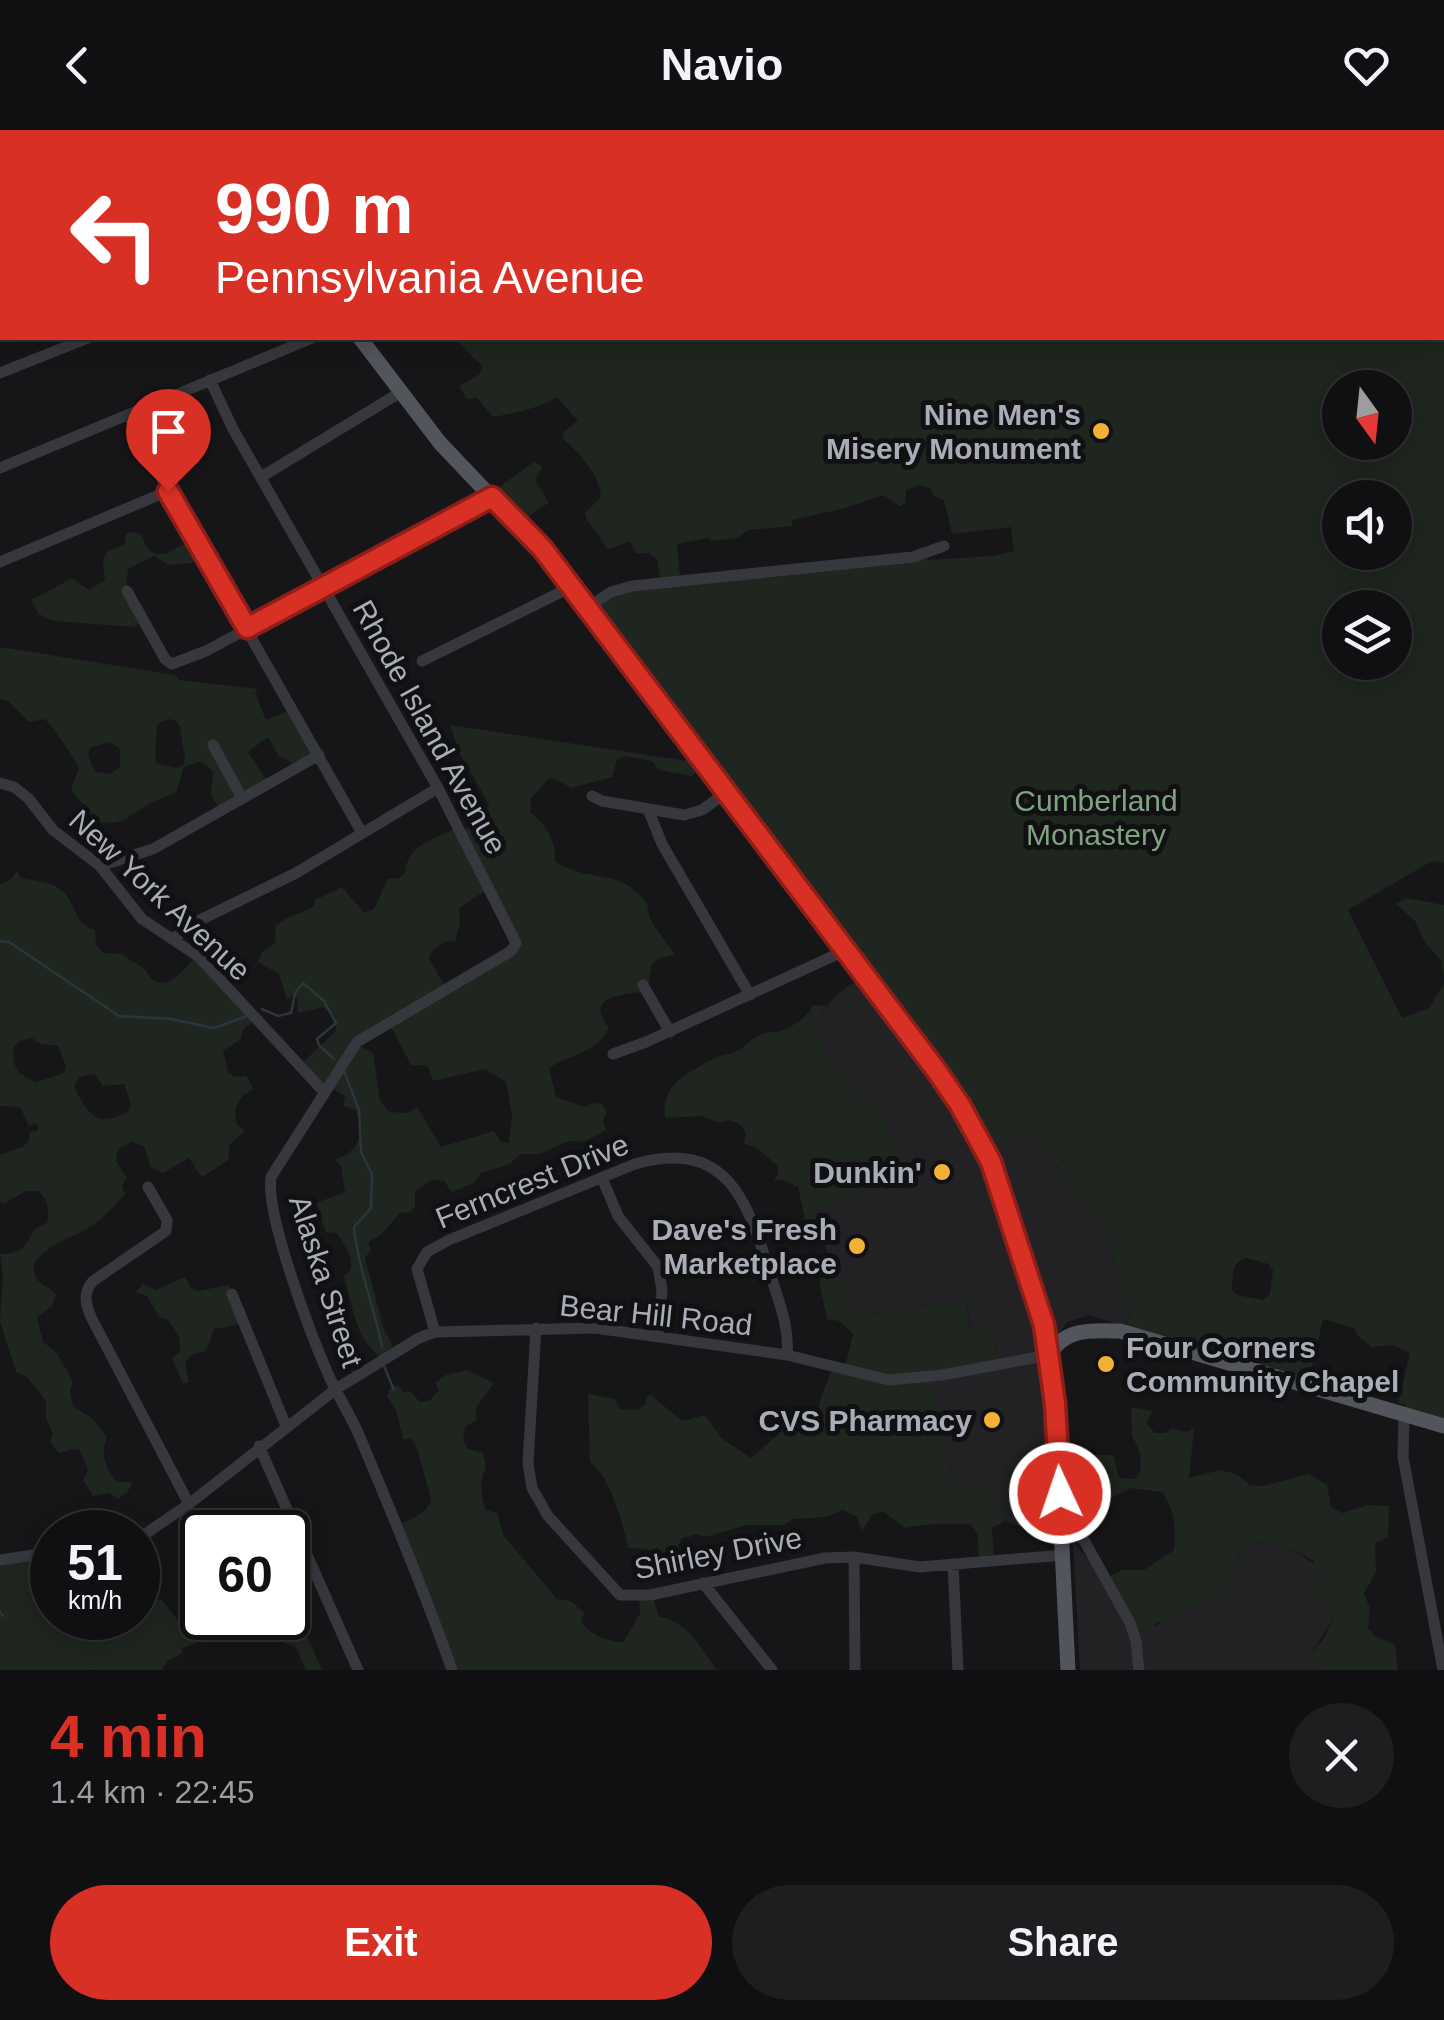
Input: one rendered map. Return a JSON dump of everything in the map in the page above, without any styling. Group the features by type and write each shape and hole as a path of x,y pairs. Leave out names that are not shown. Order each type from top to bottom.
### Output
{"main road":[{"path":"361,340 440,444 542,548 588,607 942,1078 976,1132 1003,1194 1049,1355 1055,1404 1068,1670"},
{"path":"1039,1312 1081,1331"},
{"path":"1049,1355 1063,1337 1081,1331 1120,1330 1444,1426"}],"street":[{"path":"0,373 83,340"},
{"path":"0,468 307,340"},
{"name":"Rhode Island Avenue","path":"210,380 438,788 516,942"},
{"path":"261,477 400,392"},
{"path":"130,415 168,491 362,833"},
{"path":"0,562 168,491"},
{"path":"127,591 165,660 172,664 206,651 492,497"},
{"path":"588,607 612,592 632,586 913,557 944,546"},
{"path":"422,661 565,590 570,584"},
{"path":"213,745 242,798"},
{"path":"100,866 152,849 319,754"},
{"name":"New York Avenue","path":"0,783 21,792 53,830 100,866 133,910 212,970 324,1093"},
{"path":"174,938 200,920 296,873 438,788"},
{"path":"592,796 602,801 694,814 727,792"},
{"path":"648,809 662,844 750,995"},
{"name":"Alaska Street","path":"452,1670 430,1606 358,1434 328,1376 274,1216 270,1184 271,1176 357,1042 511,951 516,942"},
{"path":"613,1054 670,1032 844,950"},
{"path":"643,984 670,1032"},
{"name":"Ferncrest Drive","path":"435,1332 418,1269 418,1262 427,1252 602,1178 656,1158 678,1158 712,1169 734,1186 749,1209 787,1330 787,1356"},
{"path":"602,1178 618,1216 658,1268 662,1290 658,1335"},
{"path":"148,1187 167,1220 166,1231 93,1282 87,1289 86,1301 190,1504"},
{"path":"232,1294 286,1426"},
{"name":"Bear Hill Road","path":"160,1524 336,1389 435,1332 572,1326 658,1335 787,1356 889,1380 942,1375 1049,1355"},
{"name":"Shirley Drive","path":"536,1328 528,1464 536,1500 620,1595 636,1597 809,1560 854,1557 908,1566 1064,1555"},
{"path":"1404,1416 1403,1457 1442,1670"},
{"path":"260,1446 358,1670"},
{"path":"1062,1522 1072,1526 1085,1542 1130,1623 1138,1670"},
{"path":"0,1560 30,1555"},
{"path":"854,1557 855,1670"},
{"path":"953,1564 958,1670"},
{"path":"703,1583 772,1670"}],"shaded area":[{"path":"866,973 985,1148 1035,1128 1050,1161 1069,1178 1084,1208 1101,1219 1112,1248 1117,1274 1132,1308 1126,1327 1089,1315 1068,1322 1049,1344 1066,1519 1016,1526 1005,1521 1003,1509 955,1484 944,1452 930,1375 997,1348 985,1329 971,1329 966,1299 858,1317 824,1243 810,1241 808,1234 817,1229 812,1215 841,1199 868,1109 825,1054 817,1020 835,996"},
{"path":"1260,1541 1275,1547 1282,1543 1316,1565 1337,1613 1313,1651 1319,1670 1080,1670 1073,1542 1156,1626 1174,1612 1225,1595 1231,1569 1246,1547"}],"green space":[{"name":"Cumberland Monastery","path":"456,340 1444,340 1444,863 1432,861 1348,910 1402,1018 1429,1008 1444,984 1444,1424 1407,1414 1406,1405 1398,1403 1410,1353 1393,1345 1372,1347 1355,1329 1323,1319 1308,1383 1126,1327 1132,1309 1125,1305 1112,1281 1117,1274 1101,1219 1084,1209 1069,1178 1060,1176 1059,1168 1050,1161 1035,1129 985,1148 730,791 736,789 694,732 684,731 587,604 660,578 657,560 650,553 636,553 630,541 608,550 586,518 585,513 601,497 600,488 587,464 562,438 564,431 578,421 557,397 534,408 493,417 477,398 467,399 459,386 480,374 482,366","holes":["919,485 930,488 935,497 944,500 952,534 1011,527 1014,551 928,560 924,551 680,577 677,544 737,538 748,530 792,526 792,520 883,495 900,506 905,503 906,490","1247,1258 1268,1264 1273,1270 1270,1294 1264,1300 1237,1295 1232,1290 1234,1270 1238,1262"]},
{"path":"535,461 542,468 535,480 549,503 522,524 490,494"},
{"path":"126,534 141,534 155,554 165,554 195,538 206,556 191,563 169,565 154,556 128,569 126,587 144,619 134,627 53,621 39,614 31,599 72,578 89,590 105,580 103,560 107,552 125,544"},
{"path":"0,647 175,675 179,680 258,689 255,693 266,720 293,709 316,750 295,765 278,755 268,737 248,752 267,781 219,809 211,794 213,772 202,761 184,767 176,792 124,820 105,823 96,821 71,789 79,768 45,719 29,722 8,701 0,699","holes":["169,719 180,727 185,759 177,768 155,760 157,724","110,742 120,749 120,767 110,774 95,772 88,755 90,748"]},
{"path":"450,725 707,764 692,776 659,770 652,761 625,756 617,760 612,777 572,788 550,777 531,799 530,812 549,834 555,861 580,872 614,879 636,891 647,903 654,924 675,955 652,964 647,990 604,1002 602,1016 609,1028 597,1043 549,1068 556,1097 585,1107 602,1104 607,1112 603,1120 606,1130 584,1142 569,1141 542,1153 520,1154 510,1164 481,1173 474,1183 452,1192 444,1181 432,1180 415,1191 411,1212 400,1213 382,1234 368,1242 371,1249 365,1258 383,1326 394,1349 381,1357 360,1332 353,1310 344,1276 351,1269 350,1255 337,1233 326,1232 316,1203 345,1192 341,1167 335,1160 355,1146 359,1133 355,1109 343,1106 345,1096 328,1086 323,1090 301,1064 336,1031 335,1017 323,1007 298,1013 297,999 287,999 279,974 258,962 263,951 275,943 276,925 342,887 364,913 374,909 388,879 405,873 416,849 484,817 489,804 460,754","holes":["486,890 515,944 445,986 429,959 431,952 446,941 455,942 459,908","388,1021 411,1065 427,1065 433,1081 485,1069 506,1082 512,1115 509,1143 501,1142 494,1131 441,1147 417,1107 408,1113 389,1112 380,1100 373,1053 356,1044"]},
{"path":"17,871 21,878 60,889 83,923 95,930 96,945 104,953 123,954 155,981 173,979 196,956 257,1018 243,1030 241,1039 223,1051 228,1072 235,1077 246,1076 254,1089 236,1107 236,1123 245,1131 230,1144 228,1160 204,1176 189,1158 163,1173 150,1167 144,1146 132,1142 118,1149 116,1161 127,1178 122,1186 125,1194 98,1221 52,1246 34,1263 37,1279 56,1294 52,1306 37,1317 43,1342 55,1351 73,1381 73,1406 93,1419 107,1437 104,1455 109,1472 117,1482 133,1482 118,1499 109,1493 93,1496 83,1480 88,1470 80,1450 59,1453 50,1442 53,1434 46,1418 46,1401 27,1377 16,1372 0,1321 0,1254 22,1248 35,1229 47,1223 48,1214 39,1191 26,1191 3,1204 0,1202 0,1155 24,1146 29,1131 35,1132 39,1127 35,1123 29,1126 20,1107 0,1106 0,885","holes":["32,1038 40,1044 58,1046 66,1066 64,1073 37,1082 18,1070 14,1047","95,1074 103,1086 124,1084 131,1104 128,1112 100,1119 89,1111 74,1087 79,1077"]},
{"path":"1406,898 1444,905 1444,977 1442,961 1426,944 1415,921 1396,904"},
{"path":"813,1005 827,1006 817,1020 820,1042 868,1108 881,1109 901,1172 813,1215 817,1229 808,1234 798,1187 783,1180 774,1181 778,1166 755,1147 744,1144 746,1134 742,1126 701,1116 665,1118 665,1106 672,1088 686,1074 735,1052 758,1036 787,1028"},
{"path":"833,1267 858,1317 966,1299 970,1328 985,1329 994,1337 998,1361 931,1375 944,1452 955,1484 987,1481 994,1503 1003,1508 1005,1521 992,1528 994,1558 979,1558 977,1533 971,1524 905,1528 883,1511 872,1515 862,1531 857,1517 843,1510 825,1517 793,1519 784,1525 747,1525 705,1537 696,1534 682,1538 677,1548 655,1555 647,1549 628,1548 609,1489 590,1462 588,1394 615,1399 620,1409 637,1410 651,1395 682,1421 705,1415 721,1438 751,1458 791,1423 809,1426 819,1421 819,1404 833,1365 845,1367 853,1334 839,1321 827,1319 819,1281"},
{"path":"185,1277 191,1288 198,1291 229,1285 243,1318 242,1324 214,1329 206,1351 192,1355 185,1363 189,1382 183,1384 172,1358 180,1352 179,1336 167,1319 159,1317 147,1296 136,1292 143,1284 156,1290"},
{"path":"467,1370 494,1383 476,1408 476,1420 465,1427 463,1441 468,1449 483,1453 483,1500 486,1510 497,1513 504,1536 557,1599 571,1601 584,1613 581,1621 594,1633 623,1642 640,1614 639,1595 651,1592 659,1617 685,1629 717,1670 454,1670 398,1525 422,1512 431,1499 416,1445 411,1439 403,1439 396,1410 387,1396 391,1386 398,1385 420,1402 430,1400 439,1390 435,1383 446,1375"},
{"path":"1131,1407 1153,1411 1146,1423 1155,1433 1172,1428 1187,1432 1194,1428 1189,1478 1220,1470 1236,1474 1250,1485 1263,1486 1309,1474 1327,1485 1331,1507 1342,1513 1368,1505 1389,1506 1388,1537 1375,1543 1376,1572 1364,1593 1370,1609 1368,1629 1395,1645 1398,1670 1319,1670 1313,1652 1336,1613 1313,1596 1322,1580 1314,1571 1314,1561 1282,1544 1275,1547 1260,1541 1241,1553 1220,1603 1186,1609 1133,1631 1107,1578 1122,1570 1144,1570 1174,1550 1175,1527 1170,1505 1162,1492 1131,1488 1081,1506 1067,1516 1058,1455 1113,1455 1119,1478 1135,1479 1141,1464 1132,1437"},
{"path":"30,1554 30,1640 160,1640 161,1599 180,1623 180,1640 203,1640 183,1648 162,1670 0,1670 0,1557"},
{"path":"283,1640 309,1640 322,1670 306,1670 295,1646"}],"waterway":[{"path":"0,941 9,942 119,1016 171,1019 214,1028 245,1017"},
{"path":"262,1009 278,1016 291,1013 295,993 303,983 324,1001 336,1023 317,1039 334,1059"},
{"path":"344,1071 359,1110 361,1152 372,1174 371,1208 354,1227 382,1347"},
{"path":"384,1366 394,1390"},
{"path":"0,1612 3,1616"}],"place":[{"name":"Nine Men's Misery Monument","path":"1101,431"},
{"name":"Dunkin'","path":"942,1172"},
{"name":"Dave's Fresh Marketplace","path":"857,1246"},
{"name":"Four Corners Community Chapel","path":"1106,1364"},
{"name":"CVS Pharmacy","path":"992,1420"}],"route":[{"path":"168,491 247,628 492,497 542,548 957,1098 976,1132 1008,1208 1046,1335 1060,1493"}]}
